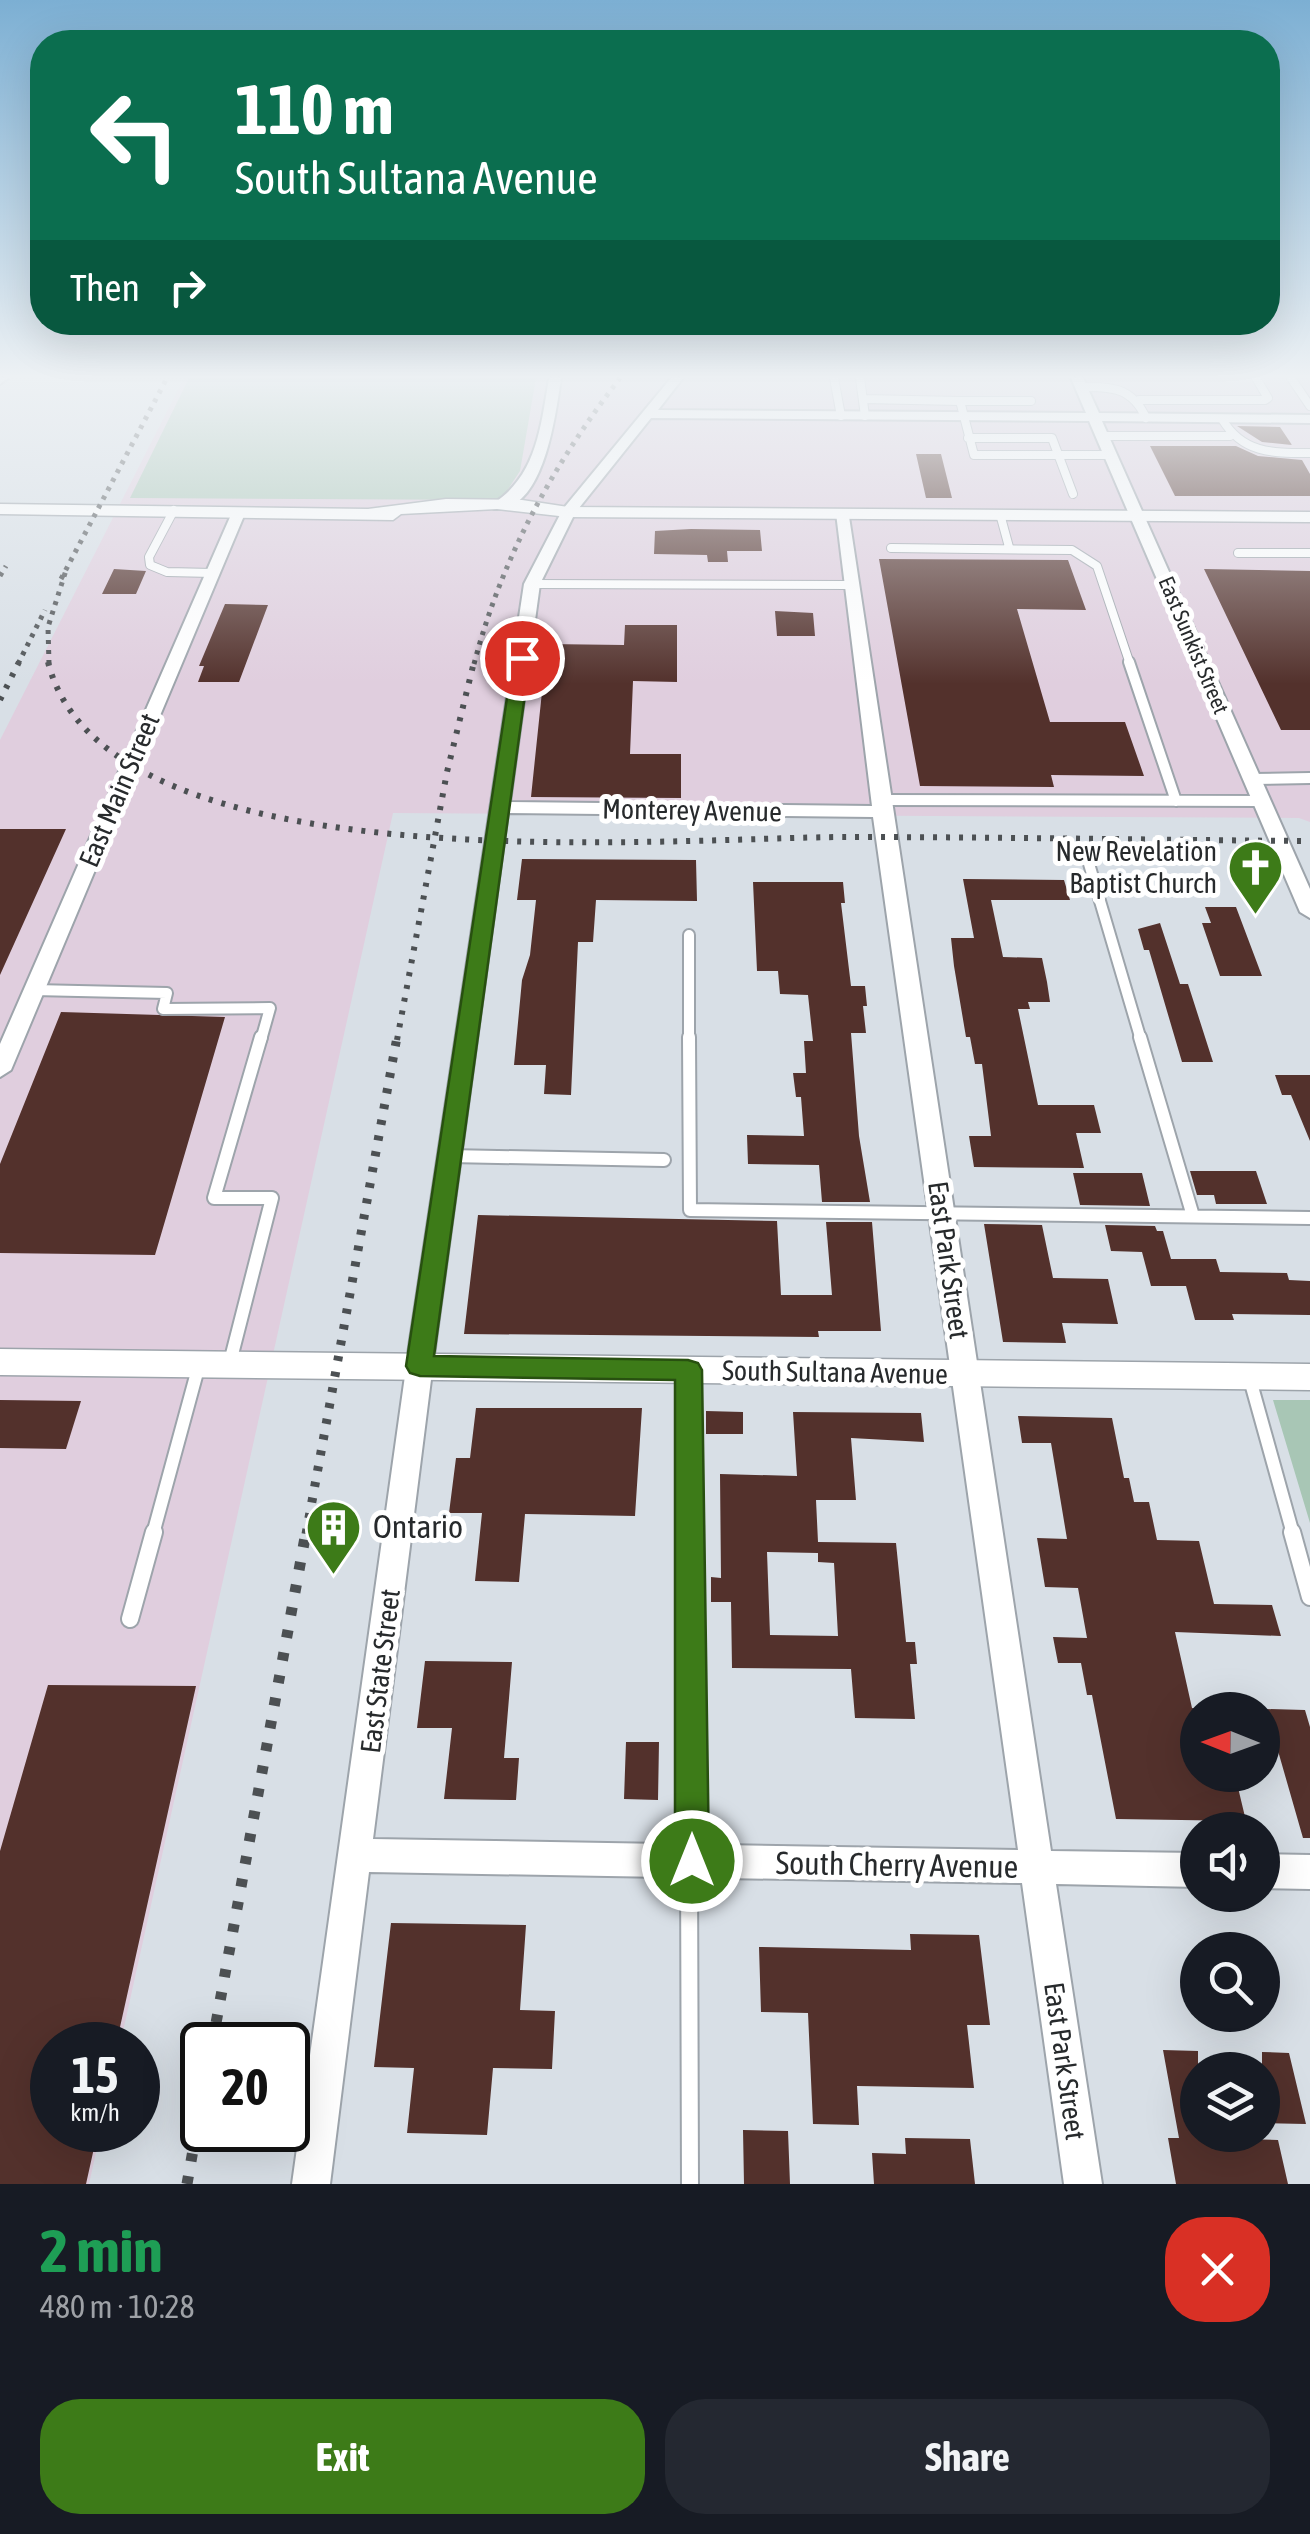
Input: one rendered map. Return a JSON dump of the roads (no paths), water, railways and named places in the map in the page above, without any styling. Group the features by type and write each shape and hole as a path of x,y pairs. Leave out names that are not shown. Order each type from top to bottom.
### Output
{"street":[{"path":"499,506 508,502 526,480"},
{"name":"East State Street","path":"311,2184 449,1156 532,584 568,512 594,480"},
{"name":"East Sunkist Street","path":"1122,480 1310,912"},
{"path":"376,512 408,507 499,506 568,512 1310,516"},
{"path":"0,509 376,512 542,518 568,512"},
{"name":"East Main Street","path":"0,1070 239,511"},
{"name":"East Park Street","path":"843,513 881,806 1083,2184"},
{"name":"Monterey Avenue","path":"501,807 881,806"},
{"name":"South Sultana Avenue","path":"0,1362 1310,1377"},
{"name":"South Cherry Avenue","path":"356,1855 1180,1870"},
{"path":"1280,1871 1310,1872"}],"lane":[{"path":"1067,480 1072,494"},
{"path":"174,510 149,557 150,565 166,572 213,573"},
{"path":"1000,514 1008,547"},
{"path":"892,548 1072,550 1097,566 1176,801"},
{"path":"1238,553 1310,553"},
{"path":"532,584 852,585"},
{"path":"1252,779 1310,778"},
{"path":"881,806 1262,801"},
{"path":"1086,857 1193,1216"},
{"path":"690,935 690,1210 1310,1218"},
{"path":"34,990 167,993 163,1009 270,1008 214,1198 272,1198 130,1619"},
{"path":"449,1156 664,1160"},
{"path":"688,1370 690,2184"},
{"path":"1249,1376 1310,1597"}],"railway":[{"path":"67,569 113,480"},
{"path":"474,664 499,586 551,480"},
{"path":"0,576 6,566"},
{"path":"49,664 48,627 67,569"},
{"path":"61,579 67,569"},
{"path":"0,700 45,610"},
{"path":"435,837 474,662"},
{"path":"49,664 91,735 172,786 280,818 435,837"},
{"path":"397,1040 435,837"},
{"path":"435,837 532,842 848,837 1310,841"},
{"path":"306,1534 397,1037"},
{"path":"216,2022 306,1532"},
{"path":"187,2184 193,2152"}],"place":[{"name":"New Revelation Baptist Church","path":"1256,916"},
{"name":"Ontario","path":"334,1576"}]}
